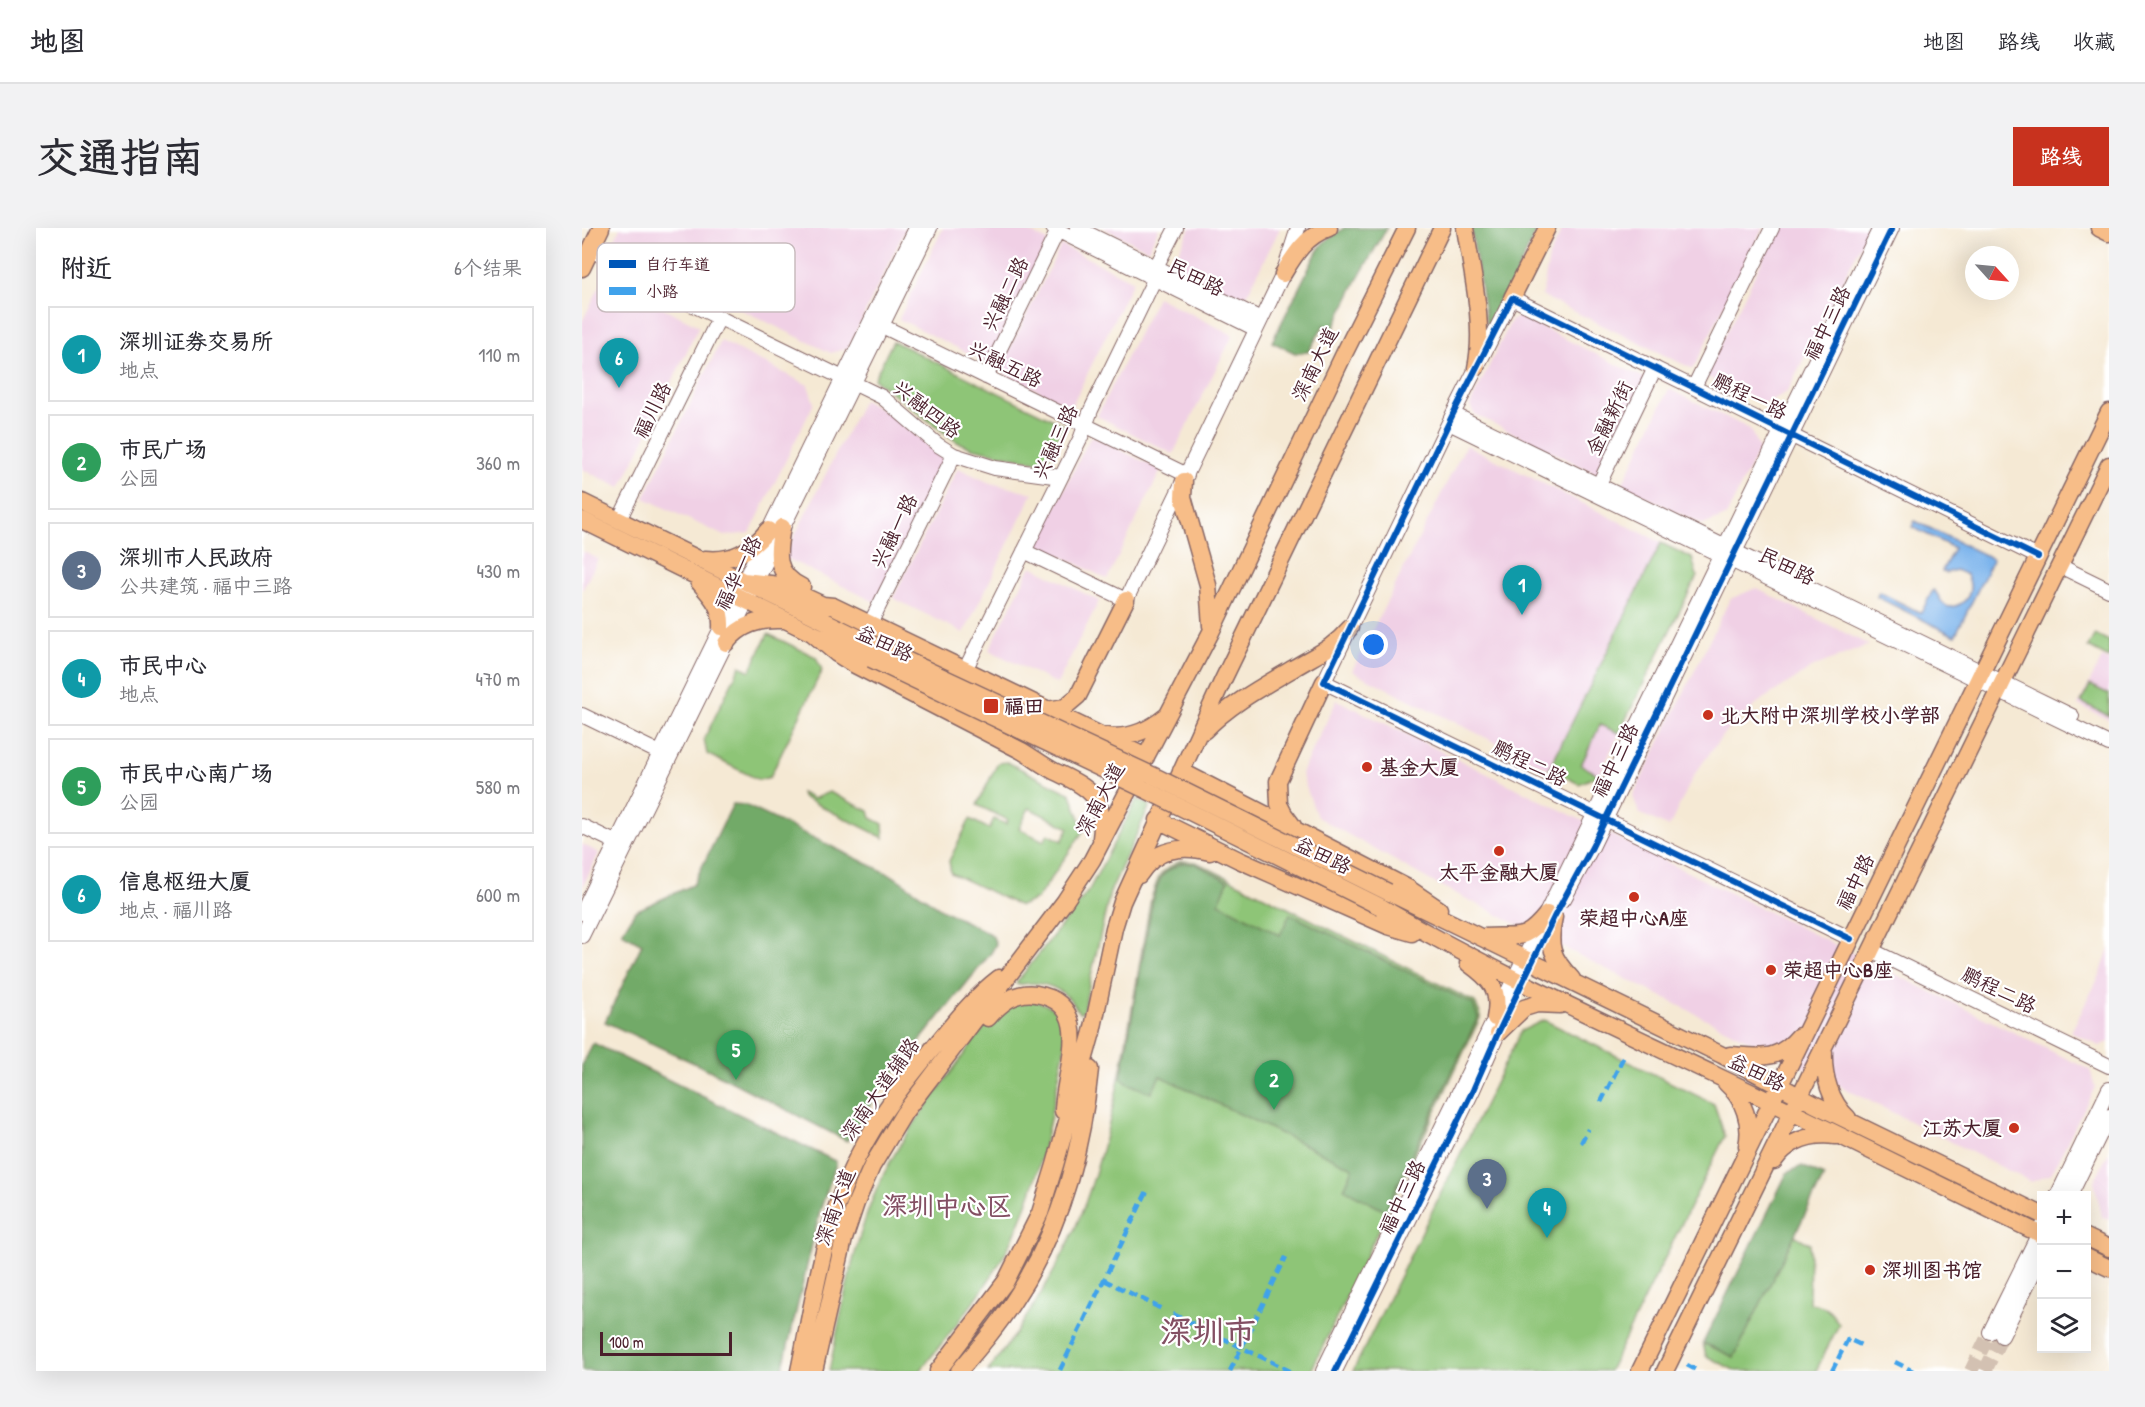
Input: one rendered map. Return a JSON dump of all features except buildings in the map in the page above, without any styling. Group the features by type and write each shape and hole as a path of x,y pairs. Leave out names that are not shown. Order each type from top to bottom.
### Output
{"main road":[{"path":"1283,274 1302,245 1329,228"},
{"name":"深南大道","path":"814,1371 849,1221 872,1166 904,1113 1075,887 1100,845 1211,632 1407,228"},
{"path":"938,1371 1006,1281 1031,1235 1048,1191 1092,1032 1114,928 1122,902 1222,682 1442,228"},
{"path":"1465,228 1479,330 1479,353 1476,368"},
{"path":"1512,298 1546,228"},
{"path":"2099,228 2109,233"},
{"path":"582,268 598,234"},
{"name":"福中路","path":"1640,1371 2109,412"},
{"path":"1665,1371 2109,465"},
{"path":"1186,478 1184,501 1208,585 1211,632"},
{"name":"益田路","path":"582,502 619,520 695,566"},
{"name":"益田路","path":"582,520 855,635 874,652 1381,907 1431,936 1565,1004 2037,1231"},
{"path":"775,529 746,552 695,566 718,604 723,635 766,620 788,621"},
{"path":"775,529 782,569 791,582 816,594 823,605 855,635"},
{"path":"747,589 780,585 823,605 833,606 1146,757"},
{"name":"益田路","path":"747,589 788,621 812,633 874,652 1152,775 2037,1213"},
{"path":"1047,710 1065,707 1078,696 1126,600"},
{"path":"1196,741 1217,718 1239,700 1329,649 1350,628"},
{"path":"812,633 853,664 1020,750 1044,766 1088,789 1096,798 1101,811 1100,845"},
{"path":"1301,832 1291,824 1281,809 1278,798 1278,781 1324,682"},
{"path":"1099,735 1130,736 1155,725 1168,714"},
{"path":"1959,719 1970,721 1978,731"},
{"path":"1181,771 1424,897 1462,929"},
{"path":"1158,820 1239,860 1388,926 1431,936"},
{"path":"1122,902 1141,872 1158,855 1166,851 1190,848 1239,860"},
{"path":"1481,937 1519,937 1551,915"},
{"path":"1551,915 1552,949 1560,966 1576,984"},
{"path":"1450,945 1489,980 1497,999 1496,1026"},
{"name":"深南大道辅路","path":"799,1371 826,1245 840,1197 857,1156 884,1111 923,1060 983,990 1017,964"},
{"path":"947,1056 968,1042 999,1006 1012,997 1034,994 1044,996 1058,1004 1067,1014 1074,1033 1063,1094 1062,1136"},
{"path":"1496,1026 1524,1008 1537,1004 1556,1006 1565,1004"},
{"path":"1722,1055 1761,1058 1774,1055 1797,1039 1815,1013"},
{"path":"959,1371 1012,1304 1032,1270 1063,1202 1081,1133 1090,1071 1092,1032"},
{"path":"1824,1046 1824,1073 1832,1094 1838,1107 1856,1124"},
{"path":"1716,1076 1731,1088 1745,1110 1749,1139 1745,1156"},
{"path":"1755,1188 1777,1157 1797,1141 1825,1135 1847,1140"},
{"path":"2091,1239 2109,1248"},
{"path":"2091,1259 2109,1268"},
{"path":"824,1371 833,1326 833,1282"},
{"path":"927,1371 967,1335"}],"street":[{"name":"福华一路","path":"582,936 660,753 747,589 876,323 916,228"},
{"name":"福华一路","path":"876,323 930,228"},
{"name":"民田路","path":"1077,228 1156,272 1259,324"},
{"name":"兴融三路","path":"965,670 1086,425 1176,228"},
{"path":"1024,551 1126,600 1283,274 1298,228"},
{"path":"1694,387 1772,228"},
{"name":"福中三路","path":"1323,1371 1601,815 1786,433 1880,228"},
{"name":"福中三路","path":"1786,433 1892,228"},
{"name":"民田路","path":"1057,229 1156,272"},
{"name":"兴融二路","path":"986,377 1057,229"},
{"path":"582,274 597,267"},
{"path":"1324,682 1451,418 1512,298"},
{"name":"鹏程一路","path":"1512,298 2038,557"},
{"name":"兴融四路","path":"707,312 887,400 938,445 954,455 995,468 1061,477"},
{"name":"福川路","path":"619,520 719,318"},
{"name":"兴融五路","path":"876,323 1086,425 1186,478"},
{"name":"金融新街","path":"1599,484 1655,368"},
{"name":"民田路","path":"1451,418 1599,484 1728,553"},
{"name":"民田路","path":"1451,418 1980,676 2109,734"},
{"name":"兴融一路","path":"870,624 954,455"},
{"path":"2060,566 2109,590"},
{"name":"福华一路","path":"582,913 621,845 723,635"},
{"name":"鹏程二路","path":"1324,682 1601,815 1851,939"},
{"name":"民田路","path":"2001,686 2109,744"},
{"path":"582,715 660,753"},
{"path":"582,826 621,845"},
{"name":"鹏程二路","path":"1871,950 2109,1066"},
{"name":"福中三路","path":"1335,1371 1473,1090 1496,1026"},
{"path":"2059,1191 2109,1089"},
{"path":"2072,1191 2109,1116"},
{"path":"2037,1239 1996,1334 2037,1264"}],"shaded area":[{"path":"620,228 906,228 848,348 831,353 746,312 795,312 795,243 617,243 615,239"},
{"path":"943,228 1021,228 1048,241 988,363 899,319"},
{"path":"1103,228 1159,228 1148,250"},
{"path":"1190,228 1280,228 1244,301 1172,265"},
{"path":"1563,228 1763,228 1693,369 1542,296 1549,257"},
{"path":"1778,228 1869,228 1787,392 1765,404 1705,376"},
{"path":"1061,245 1133,281 1071,407 999,371"},
{"path":"597,292 597,312 671,312 699,326 621,488 582,469 582,322"},
{"path":"1157,297 1233,335 1173,454 1097,416"},
{"path":"1519,316 1646,379 1599,475 1474,414 1470,405 1511,321"},
{"path":"721,341 808,385 814,403 750,533 724,536 644,498"},
{"path":"1669,389 1750,429 1759,449 1726,516 1703,525 1622,485"},
{"path":"863,400 891,415 946,460 875,602 784,557"},
{"path":"1091,436 1161,470 1107,579 1037,544"},
{"path":"1466,445 1692,558 1697,576 1599,775 1579,784 1352,671"},
{"path":"958,468 990,483 1033,493 964,633 893,598"},
{"path":"582,551 598,559 582,591"},
{"path":"1031,566 1099,601 1057,684 989,650"},
{"name":"北大附中深圳学校小学部","path":"1756,588 1869,645 1815,666 1763,699 1725,732 1694,775 1669,827 1639,813 1633,796 1730,599"},
{"path":"2102,658 2109,661 2109,720 2078,705"},
{"path":"1337,700 2090,1070 2095,1087 2051,1174 2031,1182 1433,882 1317,817 1301,773"},
{"path":"582,844 599,853 582,888"},
{"path":"2109,947 2109,1042 2100,1046 2071,1032 2101,973"},
{"path":"2109,1152 2109,1220 2102,1217 2094,1182"}],"green space":[{"path":"1344,228 1387,228 1356,282 1333,330 1324,325 1308,352 1295,353 1272,342 1317,252 1323,243"},
{"path":"1471,228 1538,228 1492,326 1487,326"},
{"path":"893,341 1064,425 1045,464 972,448 957,442 874,379"},
{"path":"1661,543 1692,558 1697,576 1619,733 1600,725 1581,765 1599,775 1579,784 1549,769"},
{"path":"768,634 816,657 822,670 770,777 759,780 707,754 704,739 740,666 750,671"},
{"path":"2095,634 2109,641 2109,658 2088,647"},
{"path":"2090,685 2109,694 2109,716 2081,702"},
{"path":"1007,762 1071,794 1084,830 1037,899 1020,906 951,873 949,861 970,819 989,829 994,819 1006,824 1008,820 977,805 998,763","holes":["1029,808 1069,828 1062,841 1048,834 1044,841 1019,829"]},
{"path":"829,792 869,811 871,818 883,824 884,838 802,797 801,793 813,799"},
{"path":"1137,799 1150,805 1110,892 1083,1012 1079,1013 1068,998 1054,988 1037,983 1018,985 1016,983 1089,890"},
{"path":"733,804 745,805 893,876 943,910 992,935 996,944 877,1094 847,1141 709,1070 605,1022 642,944 622,933 635,911 693,885"},
{"path":"1181,861 1196,862 1475,1002 1481,1016 1311,1371 988,1371 1040,1296 1081,1214 1094,1177 1115,1099 1151,899 1160,875"},
{"path":"1182,863 1196,864 1228,881 1219,903 1280,935 1290,914 1473,1004 1478,1017 1385,1211 1344,1189 1353,1168 1160,1076 1151,1093 1121,1078 1153,899 1162,876"},
{"path":"1030,999 1058,1012 1064,1024 1066,1042 1037,1173 1019,1224 999,1265 920,1371 829,1371 855,1253 869,1208 894,1156 912,1127 985,1027 1004,1008"},
{"path":"1544,1020 1714,1104 1725,1136 1609,1371 1353,1371 1521,1031"},
{"path":"593,1043 835,1161 836,1164 820,1211 782,1371 582,1371 582,1066"},
{"path":"1802,1166 1824,1176 1734,1357 1703,1343 1787,1173"},
{"path":"1794,1235 1810,1244 1809,1303 1827,1309 1839,1324 1816,1371 1736,1371 1706,1356 1703,1343 1734,1357"}],"water":[{"path":"1915,521 1993,559 1955,636 1877,597 1879,592 1921,613 1933,590 1943,604 1949,607 1961,604 1968,597 1970,587 1967,575 1956,570 1946,573 1942,571 1954,548 1912,527"}],"tunnel":[{"path":"1971,1371 1990,1332"},
{"path":"1985,1371 2002,1336"}],"marked path":[{"path":"1601,1102 1624,1056"},
{"path":"1581,1143 1588,1129"},
{"path":"1060,1370 1148,1189"},
{"path":"1230,1371 1286,1257"},
{"path":"1104,1280 1162,1309"},
{"path":"1173,1314 1290,1371"},
{"path":"1832,1371 1848,1339 1863,1346"},
{"path":"1895,1362 1913,1371"},
{"path":"1687,1365 1698,1371"}],"cycle path":[{"path":"1335,1371 1473,1090 1554,917 1592,847 1892,228"},
{"path":"1851,939 1324,682 1453,414 1512,298 2038,557"}],"place":[{"name":"信息枢纽大厦","path":"619,388"},
{"name":"深圳证券交易所","path":"1522,615"},
{"name":"福田","path":"991,706"},
{"name":"北大附中深圳学校小学部","path":"1708,715"},
{"name":"基金大厦","path":"1367,767"},
{"name":"太平金融大厦","path":"1499,851"},
{"name":"荣超中心A座","path":"1634,897"},
{"name":"荣超中心B座","path":"1771,970"},
{"name":"市民中心南广场","path":"736,1080"},
{"name":"市民广场","path":"1274,1110"},
{"name":"江苏大厦","path":"2014,1128"},
{"name":"深圳市人民政府","path":"1487,1209"},
{"name":"市民中心","path":"1547,1238"},
{"name":"深圳图书馆","path":"1870,1270"}],"district":[{"name":"深圳中心区","path":"947,1206"},
{"name":"深圳市","path":"1208,1332"}]}
